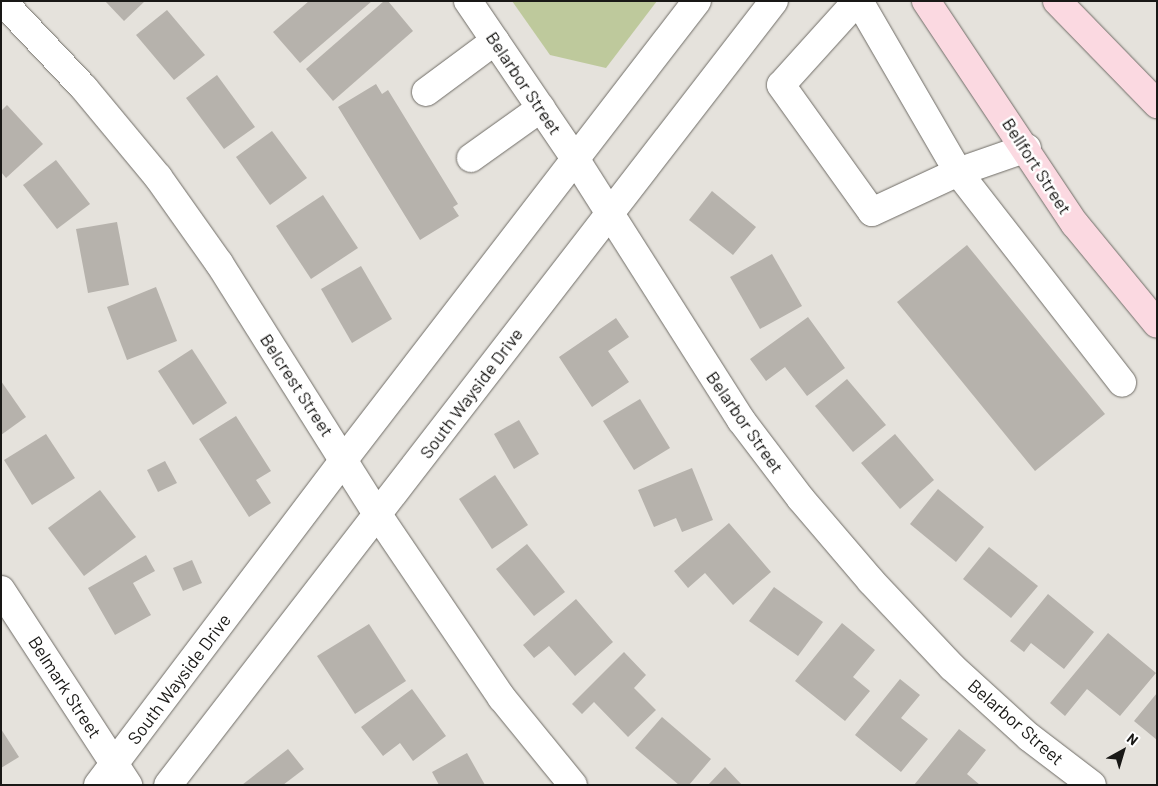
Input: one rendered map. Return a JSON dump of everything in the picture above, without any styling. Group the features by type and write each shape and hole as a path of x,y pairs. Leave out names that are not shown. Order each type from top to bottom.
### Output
{"main road":[{"name":"Bellfort Street","path":"926,1 1027,148 1075,224 1157,324"},
{"path":"1057,1 1157,104"}],"street":[{"name":"Belcrest Street","path":"2,1 84,88 158,177 219,264 345,458 378,515 502,698 573,785"},
{"name":"Belarbor Street","path":"468,1 576,160 607,214 741,420 801,499 871,581 952,667 1030,736 1092,785"},
{"name":"South Wayside Drive","path":"114,778 345,458 697,1"},
{"name":"South Wayside Drive","path":"168,785 378,515 607,214 774,1"},
{"path":"1027,148 958,172 872,212 782,85 858,1 958,172 1122,383"},
{"path":"426,92 495,41"},
{"path":"470,158 541,108"},
{"name":"Belmark Street","path":"1,590 114,778"}],"green space":[{"path":"512,1 657,1 606,68 550,55"}],"building":[{"path":"105,1 145,1 124,21"},
{"path":"309,1 372,1 300,63 273,32"},
{"path":"384,1 388,1 413,31 333,101 306,69"},
{"path":"167,10 205,55 174,80 136,35"},
{"path":"217,75 255,127 224,149 186,98"},
{"path":"376,84 382,94 388,90 458,204 453,207 459,216 420,240 338,107"},
{"path":"7,105 43,144 6,178 1,172 1,111"},
{"path":"272,131 307,178 270,205 236,157"},
{"path":"56,160 90,204 57,229 23,185"},
{"path":"712,191 756,227 733,255 689,220"},
{"path":"323,195 358,248 311,279 276,226"},
{"path":"117,222 129,285 88,293 76,229"},
{"path":"967,245 1105,414 1035,471 897,302"},
{"path":"772,254 802,306 760,329 730,277"},
{"path":"361,266 392,319 352,343 321,289"},
{"path":"156,287 177,341 127,360 107,307"},
{"path":"808,317 845,368 807,396 785,367 766,381 750,359"},
{"path":"616,318 629,337 608,351 629,382 592,407 559,357"},
{"path":"192,349 227,403 193,425 158,371"},
{"path":"847,379 886,425 853,452 815,406"},
{"path":"1,381 26,417 1,435"},
{"path":"640,399 670,448 634,470 603,421"},
{"path":"236,416 271,471 256,480 271,503 249,517 199,439"},
{"path":"519,420 539,454 514,469 494,434"},
{"path":"46,434 75,478 32,505 4,460"},
{"path":"895,434 934,480 900,509 861,463"},
{"path":"165,461 177,483 158,492 147,470"},
{"path":"692,468 713,520 682,532 676,518 654,527 638,490"},
{"path":"495,475 528,525 492,549 459,499"},
{"path":"938,489 984,527 956,562 910,524"},
{"path":"100,490 136,537 84,576 48,528"},
{"path":"729,523 771,572 733,605 705,573 688,588 674,571"},
{"path":"527,544 565,592 534,616 496,569"},
{"path":"989,547 1038,586 1011,618 963,579"},
{"path":"146,555 155,571 133,583 151,615 115,635 88,588"},
{"path":"192,560 202,583 183,591 173,568"},
{"path":"774,587 823,622 798,656 749,621"},
{"path":"1048,594 1094,632 1064,669 1031,643 1024,652 1010,641"},
{"path":"576,599 613,642 575,676 549,646 534,658 523,645"},
{"path":"842,623 875,650 853,677 870,691 845,721 795,681"},
{"path":"369,624 406,681 355,714 317,656"},
{"path":"1108,633 1156,673 1120,716 1087,689 1065,716 1050,703"},
{"path":"624,652 646,675 634,688 656,710 628,737 594,702 582,714 572,704"},
{"path":"900,679 920,695 901,718 928,739 901,772 855,735"},
{"path":"412,689 446,736 413,761 400,743 383,756 361,727"},
{"path":"1157,693 1157,740 1134,721"},
{"path":"662,717 711,759 689,785 679,785 635,748"},
{"path":"1,729 19,757 1,768"},
{"path":"959,729 986,750 967,774 980,785 914,785"},
{"path":"288,749 304,769 283,785 242,785"},
{"path":"467,753 485,785 439,785 432,772"},
{"path":"725,767 742,785 708,785"}]}
